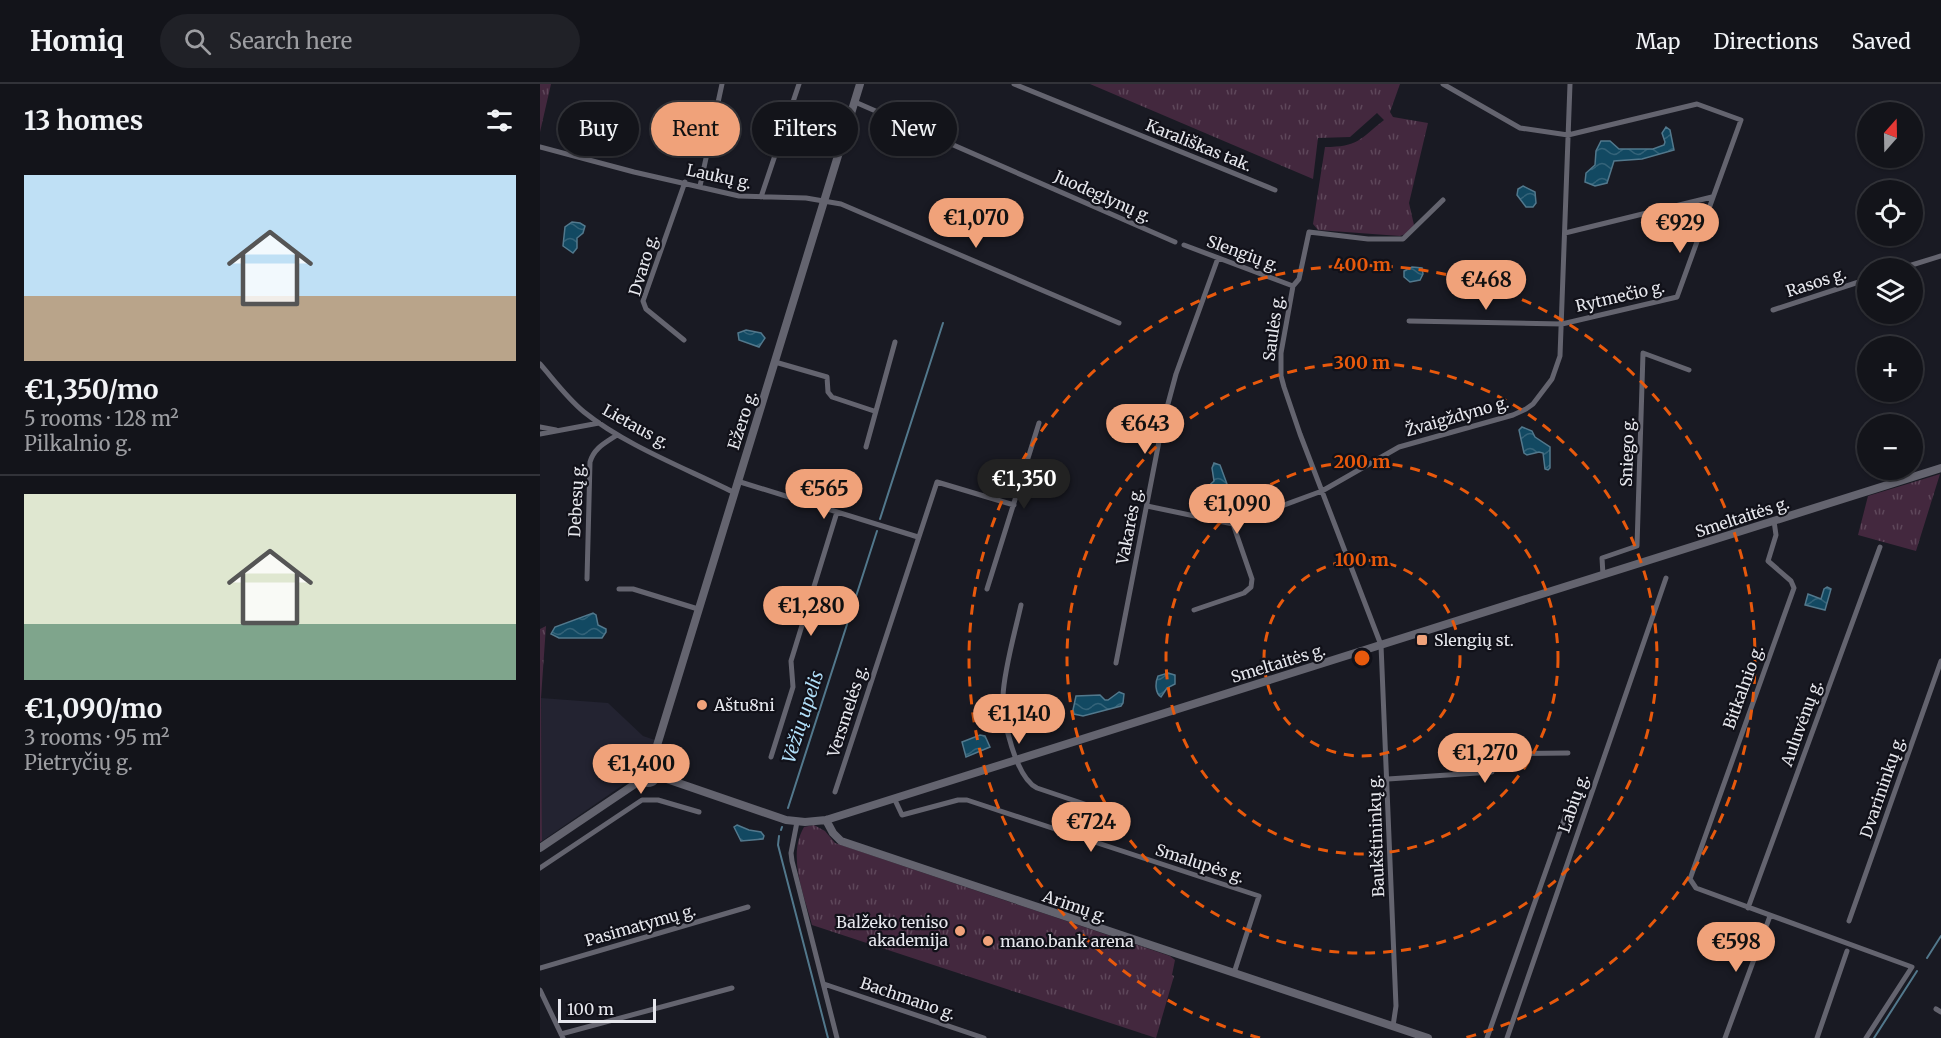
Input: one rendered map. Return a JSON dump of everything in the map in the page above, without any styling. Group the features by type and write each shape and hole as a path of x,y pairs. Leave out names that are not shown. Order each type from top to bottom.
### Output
{"main road":[{"name":"Ežero g.","path":"855,102 860,84"},
{"name":"Ežero g.","path":"651,765 838,156"},
{"name":"Smeltaitės g.","path":"657,776 797,822 826,820 1941,468"},
{"path":"651,765 656,770 657,776 650,783 641,780 639,773 642,767 651,765"},
{"path":"540,848 641,780"},
{"name":"Arimų g.","path":"826,820 833,833 841,841 1428,1038"}],"street":[{"path":"700,186 722,84"},
{"path":"761,197 799,84"},
{"name":"Karališkas tak.","path":"1014,84 1275,190"},
{"path":"1443,84 1520,128 1568,135"},
{"name":"Žvaigždyno g.","path":"1233,524 1322,491 1399,447 1513,415 1533,404 1552,380 1560,356 1562,324 1570,84"},
{"name":"Juodeglynų g.","path":"858,103 1175,242"},
{"name":"Rytmečio g.","path":"1562,324 1677,297 1741,120 1697,104 1568,135"},
{"name":"Laukų g.","path":"540,147 634,172 739,196 796,197 841,204 1119,323"},
{"name":"Dvaro g.","path":"684,340 646,309 643,301 685,182"},
{"path":"1565,233 1712,197"},
{"name":"Saulės g.","path":"1381,645 1296,425 1281,376 1283,343 1293,286 1299,279 1309,232 1368,239 1403,239 1443,200"},
{"name":"Slengių g.","path":"1184,245 1293,286"},
{"path":"1923,262 1941,256"},
{"name":"Vakarės g.","path":"1116,663 1162,426 1176,374 1218,258"},
{"name":"Rasos g.","path":"1773,310 1857,283"},
{"path":"1409,321 1562,324"},
{"path":"866,447 874,411 895,342"},
{"name":"Sniego g.","path":"1603,575 1602,558 1637,546 1643,353 1689,370"},
{"path":"775,362 827,377 828,392 832,397 874,411"},
{"name":"Lietaus g.","path":"540,364 582,411 617,435 734,492"},
{"path":"540,434 599,423"},
{"path":"987,589 1038,423"},
{"path":"540,427 558,430"},
{"name":"Debesų g.","path":"587,579 590,462 593,452 598,447 617,435"},
{"path":"737,481 918,537"},
{"name":"Versmelės g.","path":"835,792 937,482 1014,505"},
{"path":"1147,506 1233,524 1252,579 1251,587 1244,593 1194,610"},
{"path":"771,757 793,687 791,661 837,512"},
{"name":"Bitkalnio g.","path":"1748,908 1696,888 1690,879 1794,588 1791,581 1768,561 1776,535 1774,521"},
{"name":"Auluvėnų g.","path":"1748,908 1880,547"},
{"name":"Labių g.","path":"1507,1038 1666,578"},
{"path":"619,589 633,589 698,609"},
{"path":"1021,605 1003,696 1004,714 1016,759 1024,778 1035,787 1126,818"},
{"name":"Baukštininkų g.","path":"1381,645 1396,1006 1393,1026"},
{"name":"Dvarininkų g.","path":"1849,921 1941,661"},
{"path":"1388,779 1492,772 1492,754 1568,753"},
{"name":"Smalupės g.","path":"894,798 902,815 958,800 967,800 1259,896 1234,973"},
{"path":"540,868 642,800 658,800 699,812"},
{"path":"1486,1038 1566,814"},
{"path":"797,822 791,853 792,861 837,1038"},
{"name":"Pasimatymų g.","path":"540,968 748,908"},
{"path":"1748,908 1912,966 1866,1038"},
{"path":"1725,1038 1770,916"},
{"path":"1817,1038 1847,951"},
{"name":"Bachmano g.","path":"824,984 984,1038"},
{"path":"540,990 562,1036 732,988"}],"shaded area":[{"path":"541,698 608,703 643,736 655,740 649,756 633,778 542,841"}],"green space":[{"path":"540,84 551,84 540,132"},
{"path":"1090,84 1400,84 1390,112 1393,117 1428,123 1409,203 1414,225 1406,234 1400,236 1318,230 1313,224 1325,147 1336,147 1358,141 1384,120 1377,113 1350,137 1318,138 1313,179"},
{"path":"1940,474 1916,551 1858,535 1868,496"},
{"path":"546,626 541,698 542,841 540,842 540,629"},
{"path":"814,825 825,831 835,843 1170,956 1175,960 1172,975 1174,976 1156,1038 812,925 801,888 797,850 804,827"}],"water":[{"path":"1666,127 1670,130 1674,150 1642,159 1614,161 1607,183 1595,186 1585,182 1586,173 1595,165 1596,151 1601,141 1610,141 1619,149 1653,149 1664,145 1662,133"},
{"path":"1523,186 1535,192 1536,203 1533,207 1526,207 1517,195 1518,189"},
{"path":"572,222 585,226 583,233 577,238 577,248 573,253 563,246 565,227"},
{"path":"1412,267 1422,268 1423,274 1420,280 1410,282 1404,277 1404,271"},
{"path":"746,330 761,333 765,338 759,347 739,340 738,333"},
{"path":"1522,427 1532,431 1535,437 1550,447 1550,468 1548,470 1545,469 1543,453 1527,455 1524,453 1519,430"},
{"path":"1214,463 1220,465 1231,495 1227,502 1215,501 1207,505 1203,498 1203,491 1214,481 1212,468"},
{"path":"1827,587 1831,589 1825,610 1805,605 1808,594 1821,599"},
{"path":"593,613 596,615 598,625 606,629 602,638 559,638 551,634 555,627"},
{"path":"1168,673 1175,675 1175,684 1167,688 1161,697 1157,690 1157,679 1158,676"},
{"path":"1119,692 1124,694 1121,706 1083,716 1074,714 1076,696 1100,695 1108,700"},
{"path":"980,735 985,736 990,747 966,757 962,742"},
{"path":"737,825 761,832 763,839 741,841 734,827"}],"waterway":[{"name":"Vėžių upelis","path":"880,519 943,323"},
{"name":"Vėžių upelis","path":"788,808 877,531"},
{"name":"Vėžių upelis","path":"779,836 778,845 828,1038"},
{"path":"1927,958 1941,936"},
{"path":"1874,1038 1917,971"}],"place":[{"name":"Slengių st.","path":"1422,640"},
{"name":"Aštu8ni","path":"702,705"},
{"name":"Balžeko teniso akademija","path":"960,931"},
{"name":"mano.bank arena","path":"988,941"}]}
